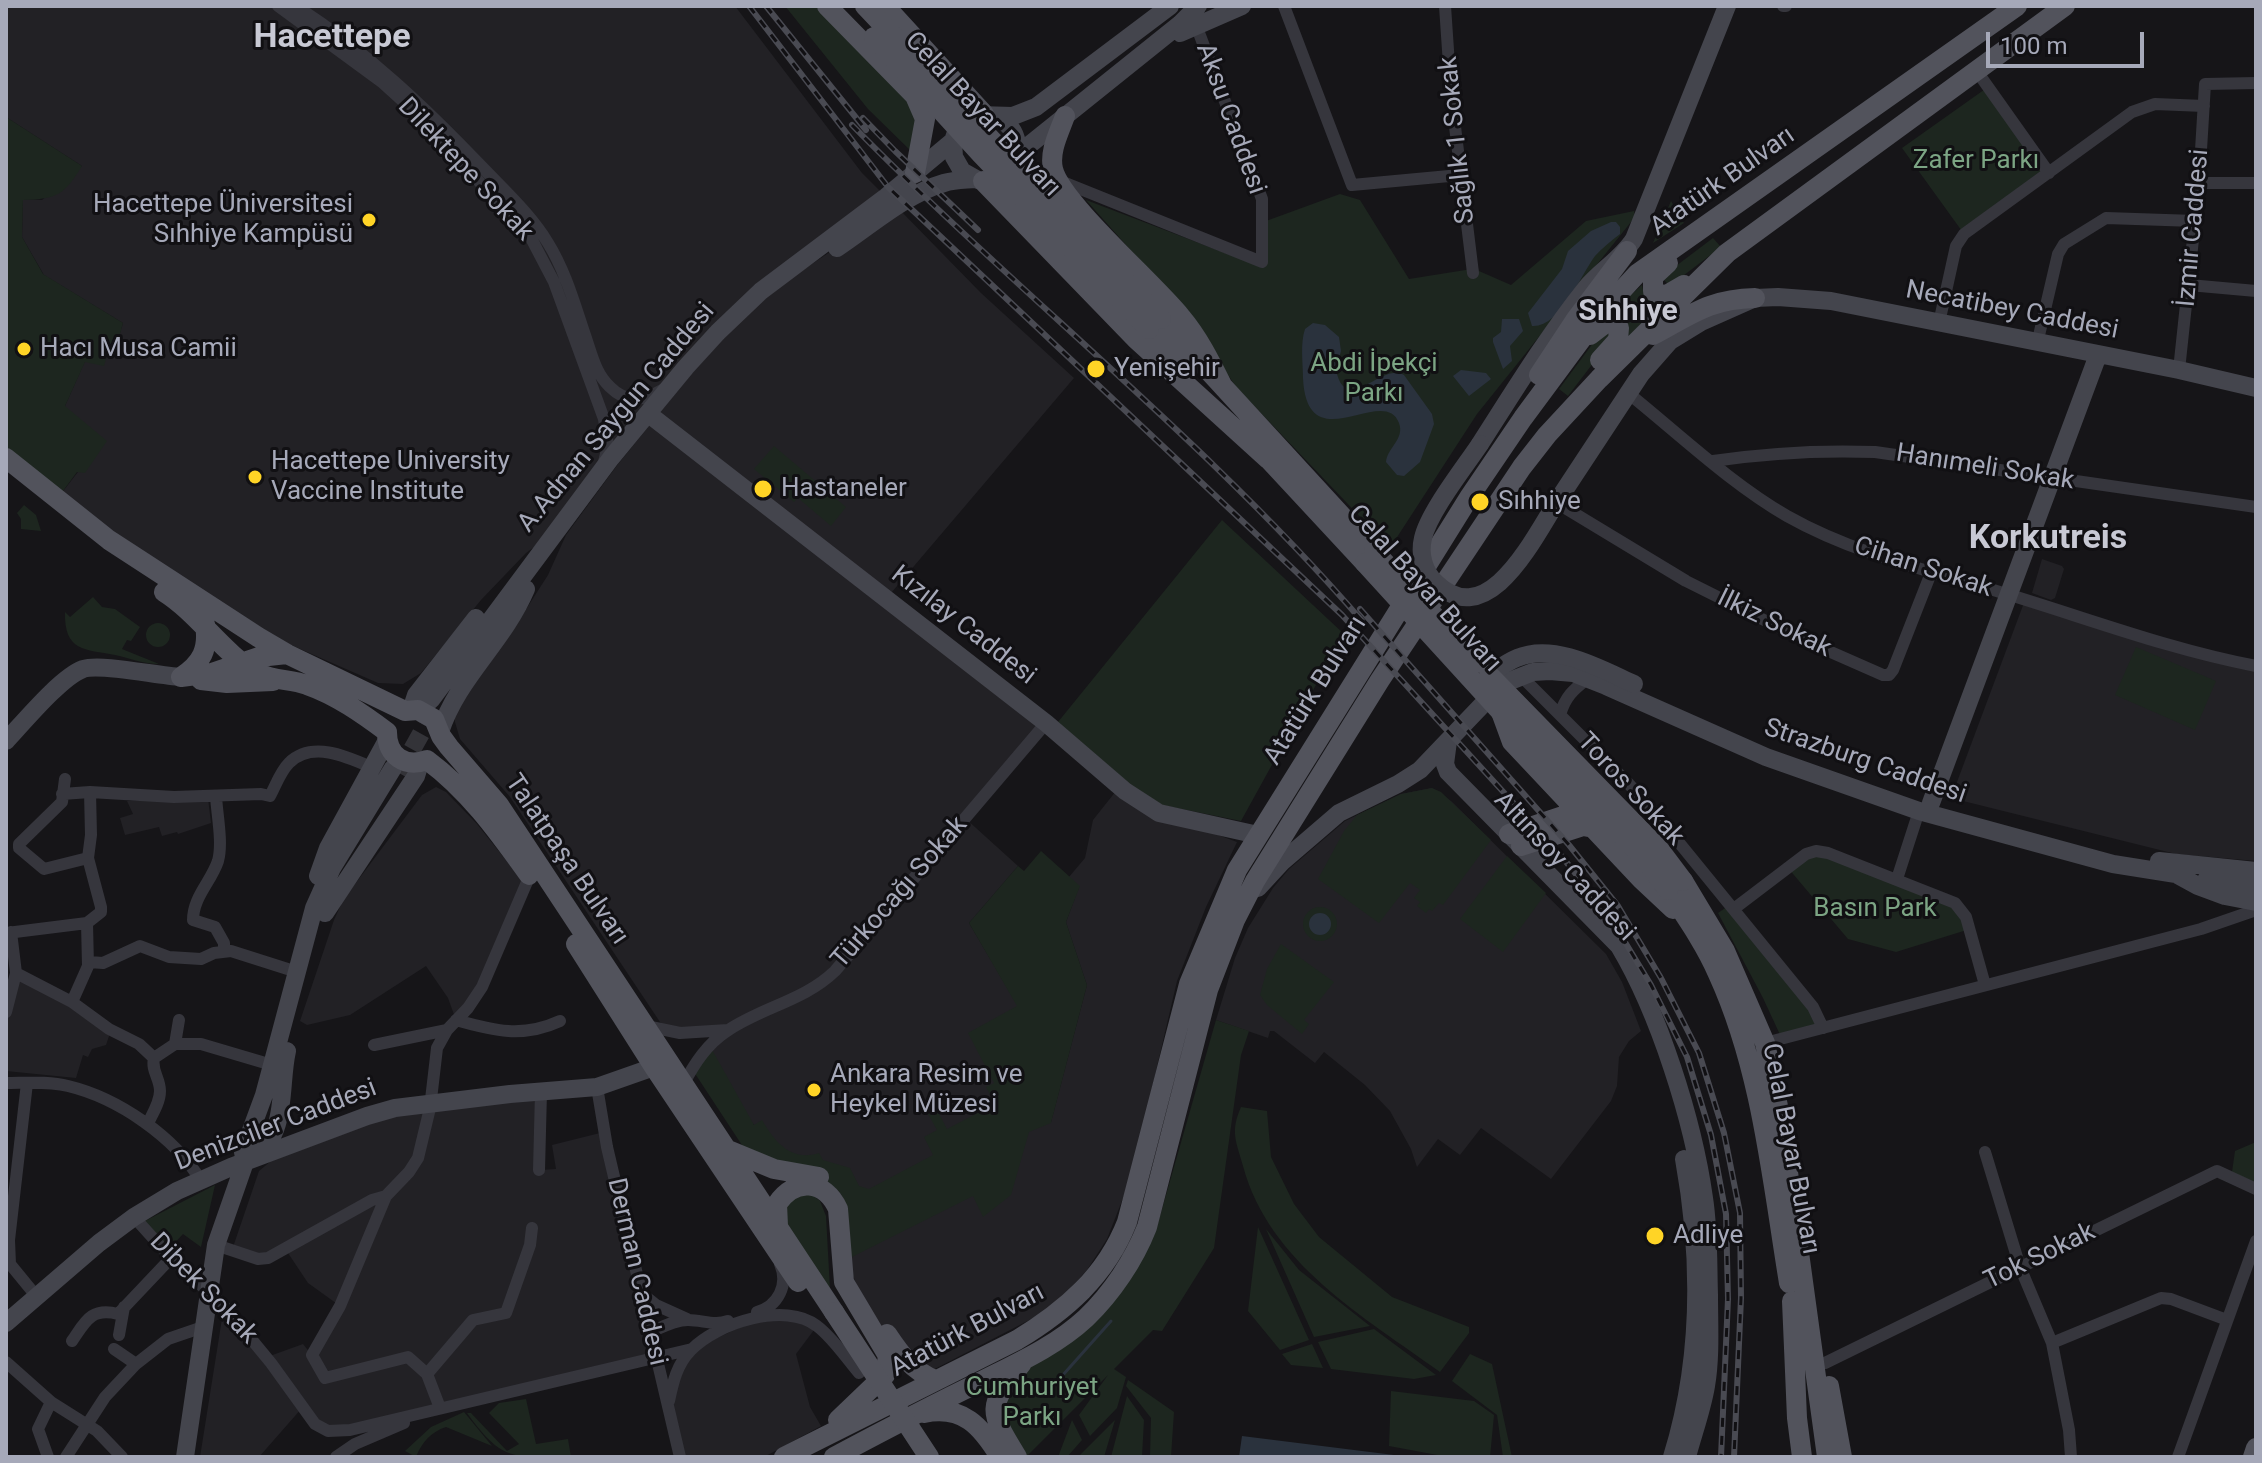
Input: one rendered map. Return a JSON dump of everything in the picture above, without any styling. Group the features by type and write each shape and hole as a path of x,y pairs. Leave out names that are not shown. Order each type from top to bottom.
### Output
{"main road":[{"path":"827,6 953,139 957,164 979,180 1136,339 1268,459"},
{"name":"Celal Bayar Bulvarı","path":"844,6 980,153 1222,385 1370,557 1483,681 1659,849 1718,974 1755,1087 1827,1457"},
{"name":"Celal Bayar Bulvarı","path":"865,6 1155,324 1268,459 1370,557"},
{"path":"885,6 991,116 1014,132 1018,154"},
{"name":"A.Adnan Saygun Caddesi","path":"522,586 599,473 718,332 761,291 915,173 953,139 966,120 1021,113 1049,99 1170,6"},
{"path":"1197,15 1242,6"},
{"path":"1523,418 1536,380 1642,225 1727,6"},
{"name":"Atatürk Bulvarı","path":"784,1457 1017,1340 1072,1303 1096,1276 1117,1246 1127,1222 1189,984 1237,870 1449,528 1558,369 1630,280 2017,6"},
{"name":"Atatürk Bulvarı","path":"834,1457 1059,1339 1086,1318 1111,1289 1141,1242 1208,990 1255,881 1380,680 1498,500 1547,435 1727,253 2065,6"},
{"name":"A.Adnan Saygun Caddesi","path":"434,702 618,464 723,337 766,297 912,198 941,184 1005,174 1018,154 1188,18 1197,15"},
{"path":"915,96 925,119 915,173"},
{"path":"1065,116 1053,148 1052,167 1057,179 1081,211 1183,319 1222,385"},
{"path":"1709,224 1655,274 1651,284 1653,291 1661,296 1669,295 1727,253"},
{"path":"1627,251 1602,271 1558,325 1432,518 1423,538 1422,557 1425,568 1441,588 1467,596 1493,590 1562,505 1628,393 1651,361 1670,341 1701,322 1755,298"},
{"path":"1634,344 1708,305 1755,298"},
{"name":"Necatibey Caddesi","path":"1755,298 1831,301 2256,388"},
{"path":"1547,435 1585,377 1618,340 1618,326 1612,322 1601,324 1558,369"},
{"path":"1925,807 2009,595 2098,355"},
{"name":"Kızılay Caddesi","path":"655,419 1046,723 1125,791 1159,813 1258,835"},
{"name":"Talatpaşa Bulvarı","path":"6,458 128,554 287,654 408,711 429,715 437,724 440,734 499,805 684,1083 728,1150 775,1235"},
{"name":"Talatpaşa Bulvarı","path":"6,476 104,552 183,605 243,663 258,673 307,685 333,697 387,736 389,747 399,759 405,762 424,761 473,800 530,875 654,1067 929,1457"},
{"path":"245,1162 264,1149 278,1124 282,1071 319,911 317,880 328,848 373,768 393,719 408,711 416,695 473,620 497,596 522,586"},
{"path":"319,911 424,761 437,750 453,700 509,626 522,586"},
{"path":"181,677 193,669 203,655 207,640 205,624"},
{"path":"181,677 212,673 259,657 287,654"},
{"name":"Strazburg Caddesi","path":"1483,681 1519,657 1546,655 1572,658 1772,747 1925,807"},
{"path":"6,741 60,685 80,670 102,668 227,683 281,680"},
{"name":"Strazburg Caddesi","path":"1520,675 1550,671 1573,673 1766,757 2113,864 2256,871"},
{"path":"1410,777 1497,691 1520,675"},
{"name":"Celal Bayar Bulvarı","path":"1483,681 1501,712 1623,836 1676,885 1725,951 1765,1043 1781,1121 1814,1457"},
{"path":"1501,712 1512,742 1641,879 1694,928"},
{"name":"Altınsoy Caddesi","path":"1448,741 1445,764 1448,772 1512,843"},
{"path":"185,1457 216,1245 245,1162 243,1152 262,1100 297,972 319,911 396,770"},
{"name":"Atatürk Bulvarı","path":"1241,909 1282,862 1339,813 1410,777"},
{"name":"Altınsoy Caddesi","path":"1410,777 1441,779 1599,923 1619,946 1637,976 1684,1109 1708,1252 1709,1346 1706,1386 1687,1457"},
{"path":"1512,843 1566,815 1571,805"},
{"path":"1512,843 1583,826 1594,828"},
{"path":"2176,869 2256,888"},
{"name":"Strazburg Caddesi","path":"2176,869 2212,891 2256,902"},
{"path":"2207,876 2256,879"},
{"name":"Denizciler Caddesi","path":"6,1323 134,1217 177,1191 245,1162 367,1116 431,1102 597,1087 654,1067"},
{"path":"262,1100 267,1113 278,1124 298,1135 311,1136"},
{"path":"728,1150 774,1169 822,1178 841,1193 847,1206 851,1271 860,1293 901,1355 915,1370 935,1380"},
{"name":"Altınsoy Caddesi","path":"1672,1457 1691,1384 1695,1344 1694,1181"},
{"path":"775,1235 777,1204 792,1188 810,1184 833,1198 838,1209 844,1282 888,1356 888,1368 880,1381 820,1437"},
{"name":"Celal Bayar Bulvarı","path":"1799,1301 1825,1363 1842,1457"},
{"name":"Celal Bayar Bulvarı","path":"1799,1301 1797,1418 1802,1457"},
{"name":"Talatpaşa Bulvarı","path":"829,1316 859,1373 915,1457"},
{"path":"1017,1457 996,1422 995,1409 1009,1378 1026,1358"},
{"path":"913,1415 938,1410 958,1413 981,1429 1000,1457"},
{"path":"867,1457 880,1432"},
{"path":"2253,1457 2256,1448"}],"street":[{"name":"Dilektepe Sokak","path":"278,6 383,83 415,112 531,238 554,282 604,419 608,445 599,473"},
{"name":"Dilektepe Sokak","path":"296,6 390,75 452,135 533,222 548,243 565,278 598,371 608,386 633,400 651,396 671,385"},
{"path":"1284,6 1352,185 1460,175"},
{"name":"Sağlık 1 Sokak","path":"1445,6 1460,175 1473,273"},
{"name":"Aksu Caddesi","path":"1057,179 1262,262 1262,199 1197,15"},
{"path":"1976,70 2049,173"},
{"name":"İzmir Caddesi","path":"2179,370 2199,183 2205,84 2256,83"},
{"path":"1939,323 1959,240 2141,107 2163,104 2204,106"},
{"path":"2199,183 2256,183"},
{"path":"2037,344 2058,254 2064,244 2106,218 2195,221"},
{"path":"2189,285 2256,291"},
{"name":"Cihan Sokak","path":"1628,393 1786,515 1847,544 2146,639 2256,666"},
{"name":"Hanımeli Sokak","path":"1713,461 1773,454 1875,452 2256,507"},
{"name":"İlkiz Sokak","path":"1562,505 1645,557 1726,602 1883,675 1889,675 1893,670 1931,573"},
{"name":"Toros Sokak","path":"1520,675 1628,783 1735,908 1813,1007 1823,1028"},
{"path":"1560,715 1571,691 1587,679"},
{"name":"Türkocağı Sokak","path":"684,1083 697,1060 728,1030 800,996 828,977 1046,723"},
{"path":"62,794 270,796 285,767 294,758 322,751 339,754 373,768"},
{"path":"65,779 62,802 19,844 19,848 44,869 88,858"},
{"path":"6,1012 16,973 15,942 9,932 87,923 101,912 102,902 88,858 90,792"},
{"path":"216,796 220,852 192,916 193,920 215,927 224,943 224,951"},
{"path":"1897,879 1925,807"},
{"path":"1735,908 1806,854 1816,851 1948,898 1961,909 1970,929 1985,985"},
{"path":"440,1408 427,1374 408,1357 325,1378 312,1355 340,1306 386,1196 418,1158 431,1102 437,1048 482,987 530,875"},
{"path":"1765,1043 2201,929 2256,910"},
{"path":"72,1002 89,962 87,923"},
{"path":"89,962 103,963 122,956 132,947 140,946 169,957 201,959 224,951 297,972"},
{"path":"16,973 72,1002 109,1029 139,1044 154,1058"},
{"path":"175,1044 179,1020"},
{"path":"374,1045 452,1025 526,1032 560,1021"},
{"name":"Türkocağı Sokak","path":"646,1026 695,1033 728,1030"},
{"path":"148,1123 160,1091 152,1070 154,1058 175,1044 201,1044 272,1065"},
{"path":"6,1083 65,1085 93,1094 148,1123 192,1166 201,1181"},
{"path":"27,1083 8,1263 37,1297"},
{"name":"Derman Caddesi","path":"597,1087 597,1103 680,1457"},
{"path":"539,1170 541,1092"},
{"path":"1985,1152 2020,1267 2052,1343 2069,1430 2071,1457"},
{"name":"Tok Sokak","path":"1825,1363 2217,1171 2256,1189"},
{"path":"216,1245 258,1259 268,1258 372,1200 386,1196"},
{"name":"Dibek Sokak","path":"134,1217 171,1258 208,1290 271,1363 309,1418 321,1429 350,1430 440,1408"},
{"path":"427,1374 473,1320 506,1313 530,1245 532,1228"},
{"path":"641,1293 656,1305 690,1320 719,1324 764,1310 773,1304 785,1275 775,1235"},
{"path":"2178,1457 2256,1241"},
{"path":"72,1341 83,1324 97,1312 118,1314 171,1258"},
{"path":"2052,1343 2161,1298 2227,1320"},
{"path":"119,1335 124,1307"},
{"path":"668,1404 678,1369 692,1349 721,1329 766,1316 789,1314 817,1326 859,1373"},
{"path":"651,1332 690,1320"},
{"path":"66,1457 105,1397 136,1364 168,1339 203,1327"},
{"path":"114,1349 136,1364"},
{"path":"336,1457 355,1444 440,1408 692,1349"},
{"path":"6,1362 51,1402 97,1431 122,1457"},
{"path":"32,1457 47,1455 38,1429 51,1402"}],"shaded area":[{"path":"6,6 735,6 862,173 886,197 761,291 557,530 526,553 481,600 421,673 403,684 378,683 291,645 226,607 60,495 78,472 65,406 85,361 109,347 115,349 123,323 44,275 22,237 23,199 42,200 82,166 6,117"},
{"path":"897,207 981,293 1074,378 886,599 1046,723 965,818 1018,866 969,923 1018,1006 1051,1122 1087,985 1066,922 1079,887 1069,877 1085,858 1093,820 1120,786 1159,813 1237,842 1206,907 1177,981 1142,1131 1125,1193 1107,1239 1087,1270 1064,1296 1043,1313 923,1375 901,1355 860,1293 851,1271 847,1206 841,1193 832,1183 810,1175 692,1069 727,1031 666,1031 510,797 460,739 455,722 455,714 473,681 514,628 548,575 566,535 618,464 692,373 744,316 791,278"},
{"path":"2042,559 2064,569 2055,598 2051,600 2032,593"},
{"path":"2025,600 2256,666 2256,861 2176,854 1951,798"},
{"path":"436,787 446,792 477,824 526,885 493,958 456,1020 448,998 426,966 350,1015 307,1025 300,1021 343,900 422,795"},
{"path":"1432,788 1451,801 1606,954 1622,982 1641,1031 1629,1041 1619,1057 1617,1086 1611,1101 1551,1179 1481,1128 1460,1155 1438,1139 1417,1167 1411,1149 1390,1111 1365,1085 1324,1052 1315,1063 1274,1031 1270,1031 1268,1038 1216,1020 1235,958 1248,928 1289,869 1345,821 1401,794"},
{"path":"208,798 211,823 178,834 162,836 159,827 125,835 120,818 133,814 127,801"},
{"path":"17,978 40,986 110,1033 106,1045 92,1049 88,1057 83,1055 76,1078 6,1071 6,1024"},
{"path":"541,1098 540,1170 556,1169 552,1145 604,1132 656,1357 336,1432 302,1408 259,1457 200,1457 224,1306 267,1357 303,1344 311,1354 340,1306 308,1283 286,1250 268,1258 232,1250 259,1171 271,1161 396,1114"},
{"path":"766,1316 817,1326 796,1354 810,1407 821,1426 764,1457 680,1457 668,1404 692,1349"}],"green space":[{"path":"785,6 820,6 907,95 917,118 913,153 868,109"},
{"name":"Zafer Parkı","path":"1988,87 2049,173 1964,234 1902,148"},
{"path":"6,117 82,166 59,194 23,200 22,237 43,274 123,323 116,349 109,348 104,366 85,362 65,406 107,441 85,473 77,472 60,495 6,449"},
{"name":"Abdi İpekçi Parkı","path":"1340,194 1360,200 1409,279 1478,268 1511,285 1586,221 1634,211 1635,217 1477,414 1390,548 1236,387 1191,318 1086,200 1262,267 1266,221"},
{"path":"1671,201 1684,223 1653,243"},
{"path":"1713,238 1721,247 1675,282 1668,284 1664,280 1668,272"},
{"path":"1642,285 1648,298 1663,304 1625,339 1621,318 1613,311"},
{"path":"1609,328 1610,341 1568,396 1559,389 1602,331"},
{"path":"774,446 846,507 831,526 798,498 794,502 754,469"},
{"path":"24,505 36,515 41,531 21,529 21,519 17,513"},
{"path":"1222,520 1344,634 1241,821 1162,805 1130,784 1058,722"},
{"path":"93,597 102,607 115,609 140,627 122,649 159,664 86,649 72,642 65,612 70,617"},
{"path":"158,623 166,627 170,635 166,643 158,647 150,643 146,635 150,627"},
{"path":"2136,647 2216,681 2195,730 2115,695"},
{"path":"1432,788 1441,792 1491,840 1443,905 1439,903 1426,913 1417,906 1420,902 1414,898 1420,890 1410,883 1379,923 1318,879 1344,831 1357,815 1401,794"},
{"path":"1041,851 1080,886 1066,922 1087,985 1051,1123 1029,1132 1011,1195 983,1217 973,1196 850,1258 847,1209 834,1186 809,1174 753,1162 692,1069 710,1046 754,1125 762,1120 772,1136 792,1152 800,1155 819,1153 823,1160 850,1168 859,1186 869,1189 933,1155 924,1137 937,1130 928,1114 937,1110 947,1129 995,1104 986,1087 994,1083 968,1033 1017,1006 969,923 1018,866 1024,871"},
{"name":"Basın Park","path":"1811,853 1948,898 1970,929 1896,952 1848,939 1788,868"},
{"path":"1507,856 1546,893 1503,952 1460,919"},
{"path":"1731,904 1823,1028 1782,1039 1718,913"},
{"path":"1320,907 1332,912 1337,924 1332,936 1320,941 1308,936 1303,924 1308,912"},
{"path":"1281,944 1334,982 1304,1020 1309,1024 1302,1034 1267,1005 1260,995 1267,969"},
{"name":"Cumhuriyet Parkı","path":"1216,1020 1249,1031 1241,1055 1214,1248 1162,1331 1153,1330 1114,1369 1126,1377 1117,1408 1090,1436 1079,1415 1108,1375 1026,1457 1017,1457 1000,1393 1031,1366 1156,1230"},
{"path":"1241,1107 1267,1111 1271,1157 1294,1204 1319,1237 1392,1297 1469,1327 1469,1333 1440,1372 1323,1285 1274,1231 1256,1200 1238,1150 1235,1130"},
{"path":"2256,1142 2256,1183 2232,1172 2235,1151"},
{"path":"215,1185 201,1247 183,1234 170,1248 143,1222"},
{"path":"810,1193 820,1201 826,1216 830,1289 782,1224 789,1199"},
{"path":"1258,1227 1309,1340 1280,1350 1248,1311"},
{"path":"1266,1229 1299,1270 1370,1326 1314,1337"},
{"path":"1374,1329 1436,1375 1414,1379 1331,1369 1318,1342"},
{"path":"1312,1344 1323,1368 1291,1365 1282,1354"},
{"path":"1470,1354 1492,1364 1512,1457 1503,1457 1497,1415 1452,1381"},
{"path":"1128,1380 1174,1412 1171,1457 1150,1457 1151,1418 1126,1386"},
{"path":"1391,1391 1474,1401 1494,1415 1490,1457 1448,1457 1389,1446"},
{"path":"1127,1396 1144,1420 1142,1457 1111,1457"},
{"path":"526,1399 536,1444 568,1439 571,1457 511,1454 490,1441 467,1413 471,1413 507,1451 519,1444 489,1413 499,1403"},
{"path":"464,1412 492,1446 446,1427 428,1438 416,1457 405,1451 431,1427"},
{"path":"1072,1420 1082,1440 1067,1457 1058,1457"},
{"path":"1115,1420 1104,1457 1078,1457"}],"water":[{"path":"1616,222 1620,227 1620,234 1595,256 1552,319 1532,326 1528,313 1562,269 1568,251 1591,231"},
{"path":"1502,319 1519,319 1523,331 1510,346 1512,361 1503,369 1493,342 1493,338 1501,332"},
{"path":"1313,323 1325,325 1339,337 1341,351 1336,370 1341,383 1348,389 1356,389 1386,375 1404,375 1432,414 1434,424 1420,462 1404,476 1397,475 1386,462 1400,434 1399,423 1391,413 1378,411 1331,419 1318,415 1308,403 1303,378 1303,341 1305,329"},
{"path":"1461,370 1486,373 1491,379 1469,396 1453,376"},
{"path":"1320,913 1328,916 1331,924 1328,932 1320,935 1312,932 1309,924 1312,916"},
{"path":"1242,1436 1410,1457 1239,1457"}],"waterway":[{"path":"1046,1394 1111,1321"}],"tunnel":[{"path":"399,773 437,705"}],"railway":[{"path":"749,6 888,187 1342,615 1559,853 1608,914 1651,985 1687,1057 1711,1135 1726,1214 1728,1299 1721,1457"},
{"path":"766,6 866,130"},
{"path":"863,118 978,230"},
{"path":"852,125 1240,491 1362,621"},
{"path":"1360,609 1569,845 1618,906 1661,978 1699,1053 1724,1133 1740,1213 1741,1298 1734,1457"}],"place":[{"name":"Hacettepe Üniversitesi Sıhhiye Kampüsü","path":"369,220"},
{"name":"Hacı Musa Camii","path":"24,349"},
{"name":"Yenişehir","path":"1096,369"},
{"name":"Hacettepe University Vaccine Institute","path":"255,477"},
{"name":"Hastaneler","path":"763,489"},
{"name":"Sıhhiye","path":"1480,502"},
{"name":"Ankara Resim ve Heykel Müzesi","path":"814,1090"},
{"name":"Adliye","path":"1655,1236"}],"district":[{"name":"Hacettepe","path":"332,38"},
{"name":"Sıhhiye","path":"1628,312"},
{"name":"Korkutreis","path":"2048,539"}]}
